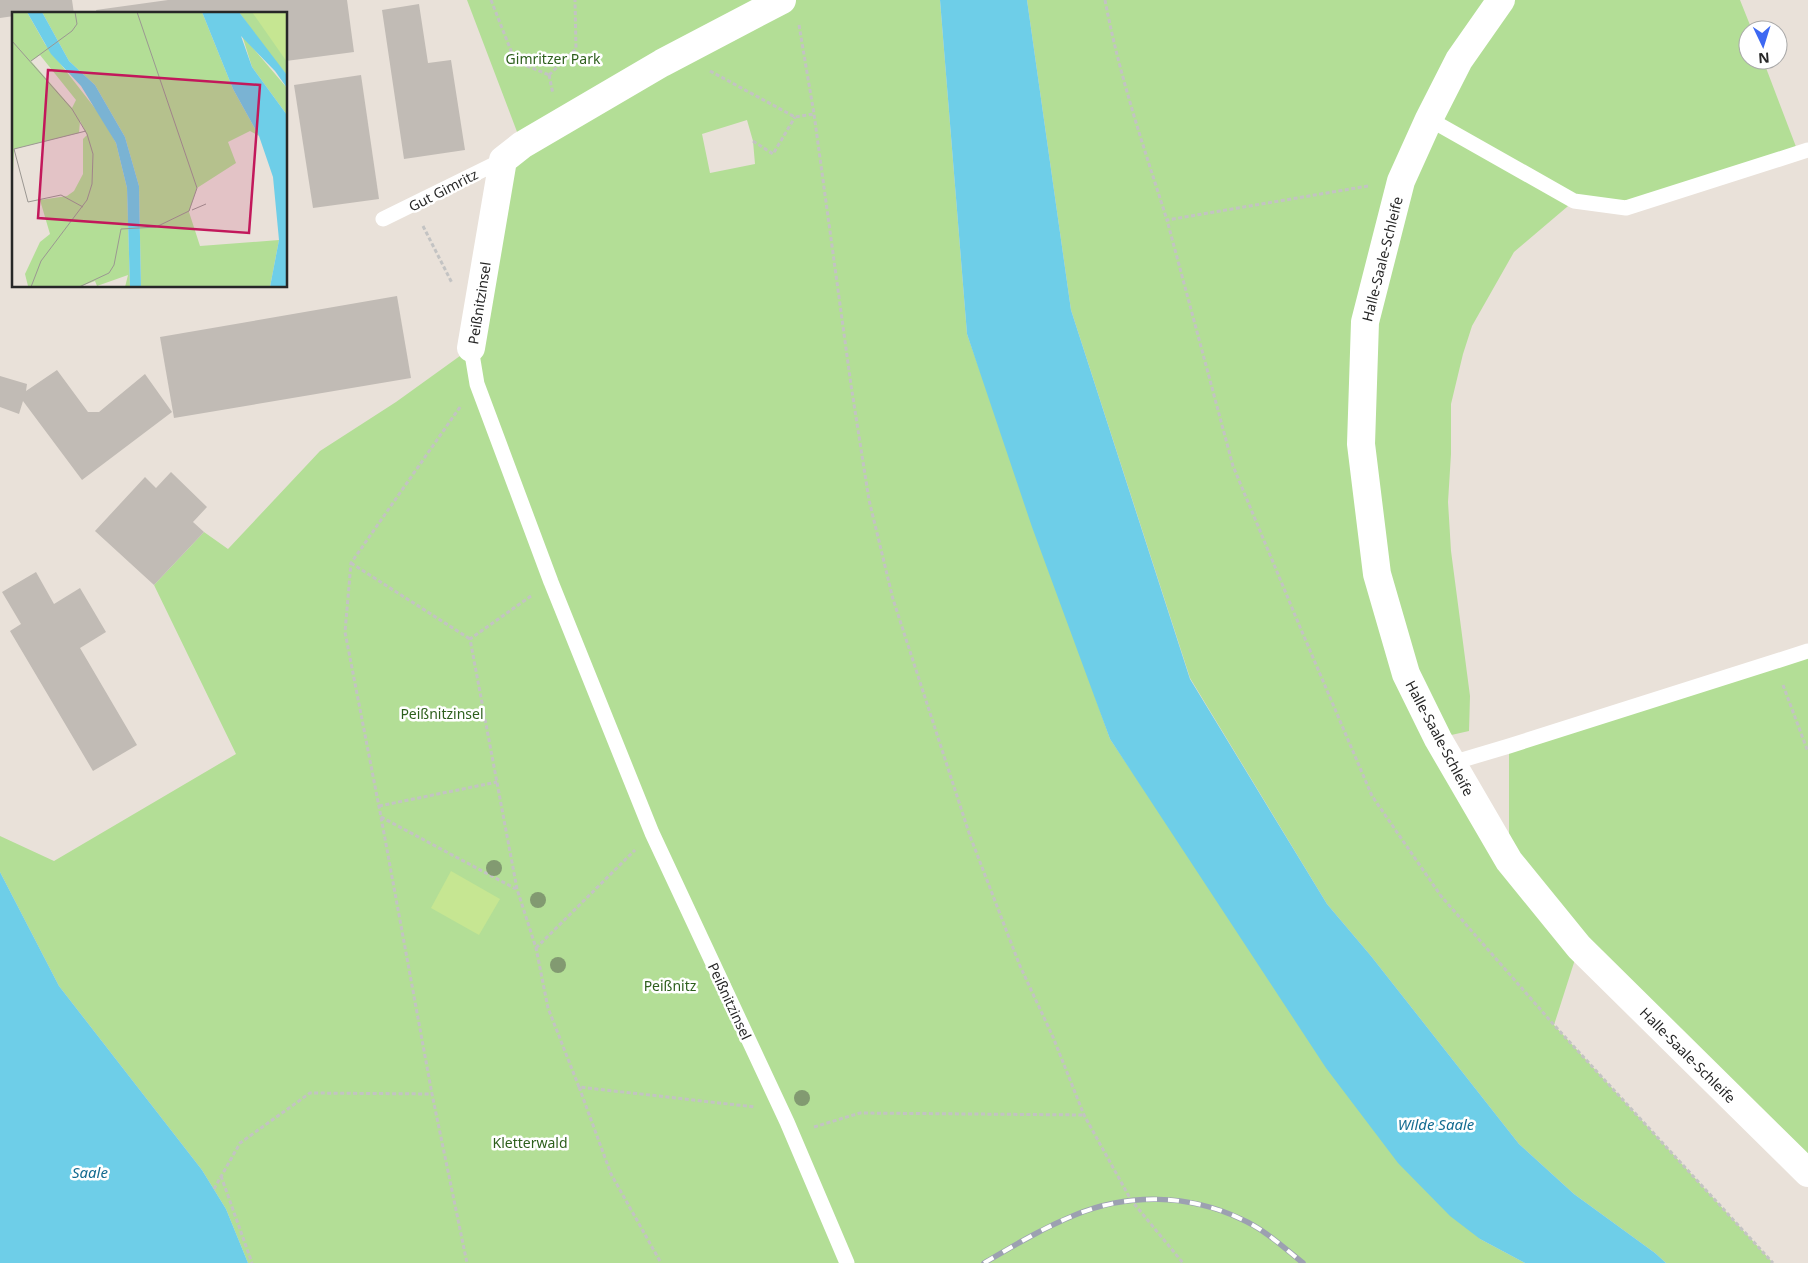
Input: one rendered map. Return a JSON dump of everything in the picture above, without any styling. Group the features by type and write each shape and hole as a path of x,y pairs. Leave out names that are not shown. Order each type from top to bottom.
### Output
{"street":[{"path":"503,160 522,145 662,63 782,0"},
{"name":"Halle-Saale-Schleife","path":"1501,0 1459,60 1401,181 1365,322 1361,444 1377,574 1406,674 1452,763 1509,861 1580,947 1808,1173"},
{"name":"Peißnitzinsel","path":"470,348 503,160"}],"lane":[{"path":"1430,119 1574,201 1626,208 1808,150"},
{"name":"Gut Gimritz","path":"383,219 503,160"},
{"name":"Peißnitzinsel","path":"470,348 477,384 551,582 652,833 786,1122 847,1263"},
{"path":"1452,763 1808,651"}],"path":[{"path":"491,0 515,61 549,75 576,49 575,0"},
{"path":"1105,0 1109,22 1131,102 1166,220"},
{"path":"803,47 814,114 850,385 866,480 893,599 970,836 1020,966 1053,1037 1084,1115 1131,1200 1182,1263"},
{"path":"679,55 795,117 814,114"},
{"path":"753,140 773,154 795,117"},
{"path":"413,205 452,285"},
{"path":"466,1263 432,1094 345,632 351,563 477,384"},
{"path":"351,563 470,639 517,889 381,817"},
{"path":"470,639 551,582"},
{"path":"1774,662 1808,752"},
{"path":"379,806 497,782"},
{"path":"536,948 652,833"},
{"path":"579,1087 611,1174 661,1263"},
{"path":"214,1189 240,1143 310,1093 432,1094"},
{"path":"221,1176 252,1263"}],"green space":[{"path":"467,0 940,0 967,334 1110,739 1168,825 1480,1239 1525,1263 248,1263 226,1209 202,1170 59,986 0,872 0,836 54,861 236,754 154,585 204,532 228,549 320,451 396,402 471,348 503,160 522,145","holes":["747,120 753,141 755,164 710,173 702,134"]},
{"path":"1027,0 1740,0 1748,20 1738,20 1738,70 1767,70 1798,152 1626,208 1574,201 1514,252 1472,326 1451,404 1451,454 1448,502 1451,551 1470,696 1469,731 1438,738 1509,859 1509,746 1808,651 1808,1173 1579,947 1554,1025 1773,1263 1666,1263 1574,1194 1519,1144 1371,956 1327,904 1190,678 1071,310"},
{"path":"451,871 500,899 479,935 431,908"}],"water":[{"name":"Wilde Saale","path":"940,0 1027,0 1071,310 1190,679 1327,904 1371,956 1519,1144 1574,1194 1666,1263 1525,1263 1480,1239 1450,1216 1398,1163 1326,1068 1110,739 1032,527 967,334"},
{"name":"Saale","path":"0,872 59,986 202,1170 226,1209 248,1263 0,1263"}],"building":[{"path":"0,0 72,0 74,12 12,12 12,16 0,18"},
{"path":"168,0 347,0 354,52 288,61 288,12 96,12 96,10"},
{"path":"419,4 428,63 451,60 465,150 404,159 382,10"},
{"path":"361,75 379,199 313,208 294,85"},
{"path":"397,296 411,378 174,418 160,337"},
{"path":"57,370 88,412 99,412 145,374 172,412 82,480 23,401 19,414 0,407 0,376 27,384 26,391"},
{"path":"171,472 207,507 193,522 204,532 154,585 95,531 145,477 156,488"},
{"path":"36,572 54,604 80,588 106,632 80,648 137,745 93,771 10,631 21,624 2,592"}],"railway":[{"path":"984,1263 1040,1231 1075,1215 1116,1203 1158,1199 1201,1205 1241,1219 1265,1233 1303,1263"}],"park label":[{"name":"Gimritzer Park","path":"553,58"},
{"name":"Peißnitz","path":"670,985"},
{"name":"Kletterwald","path":"530,1142"}]}
